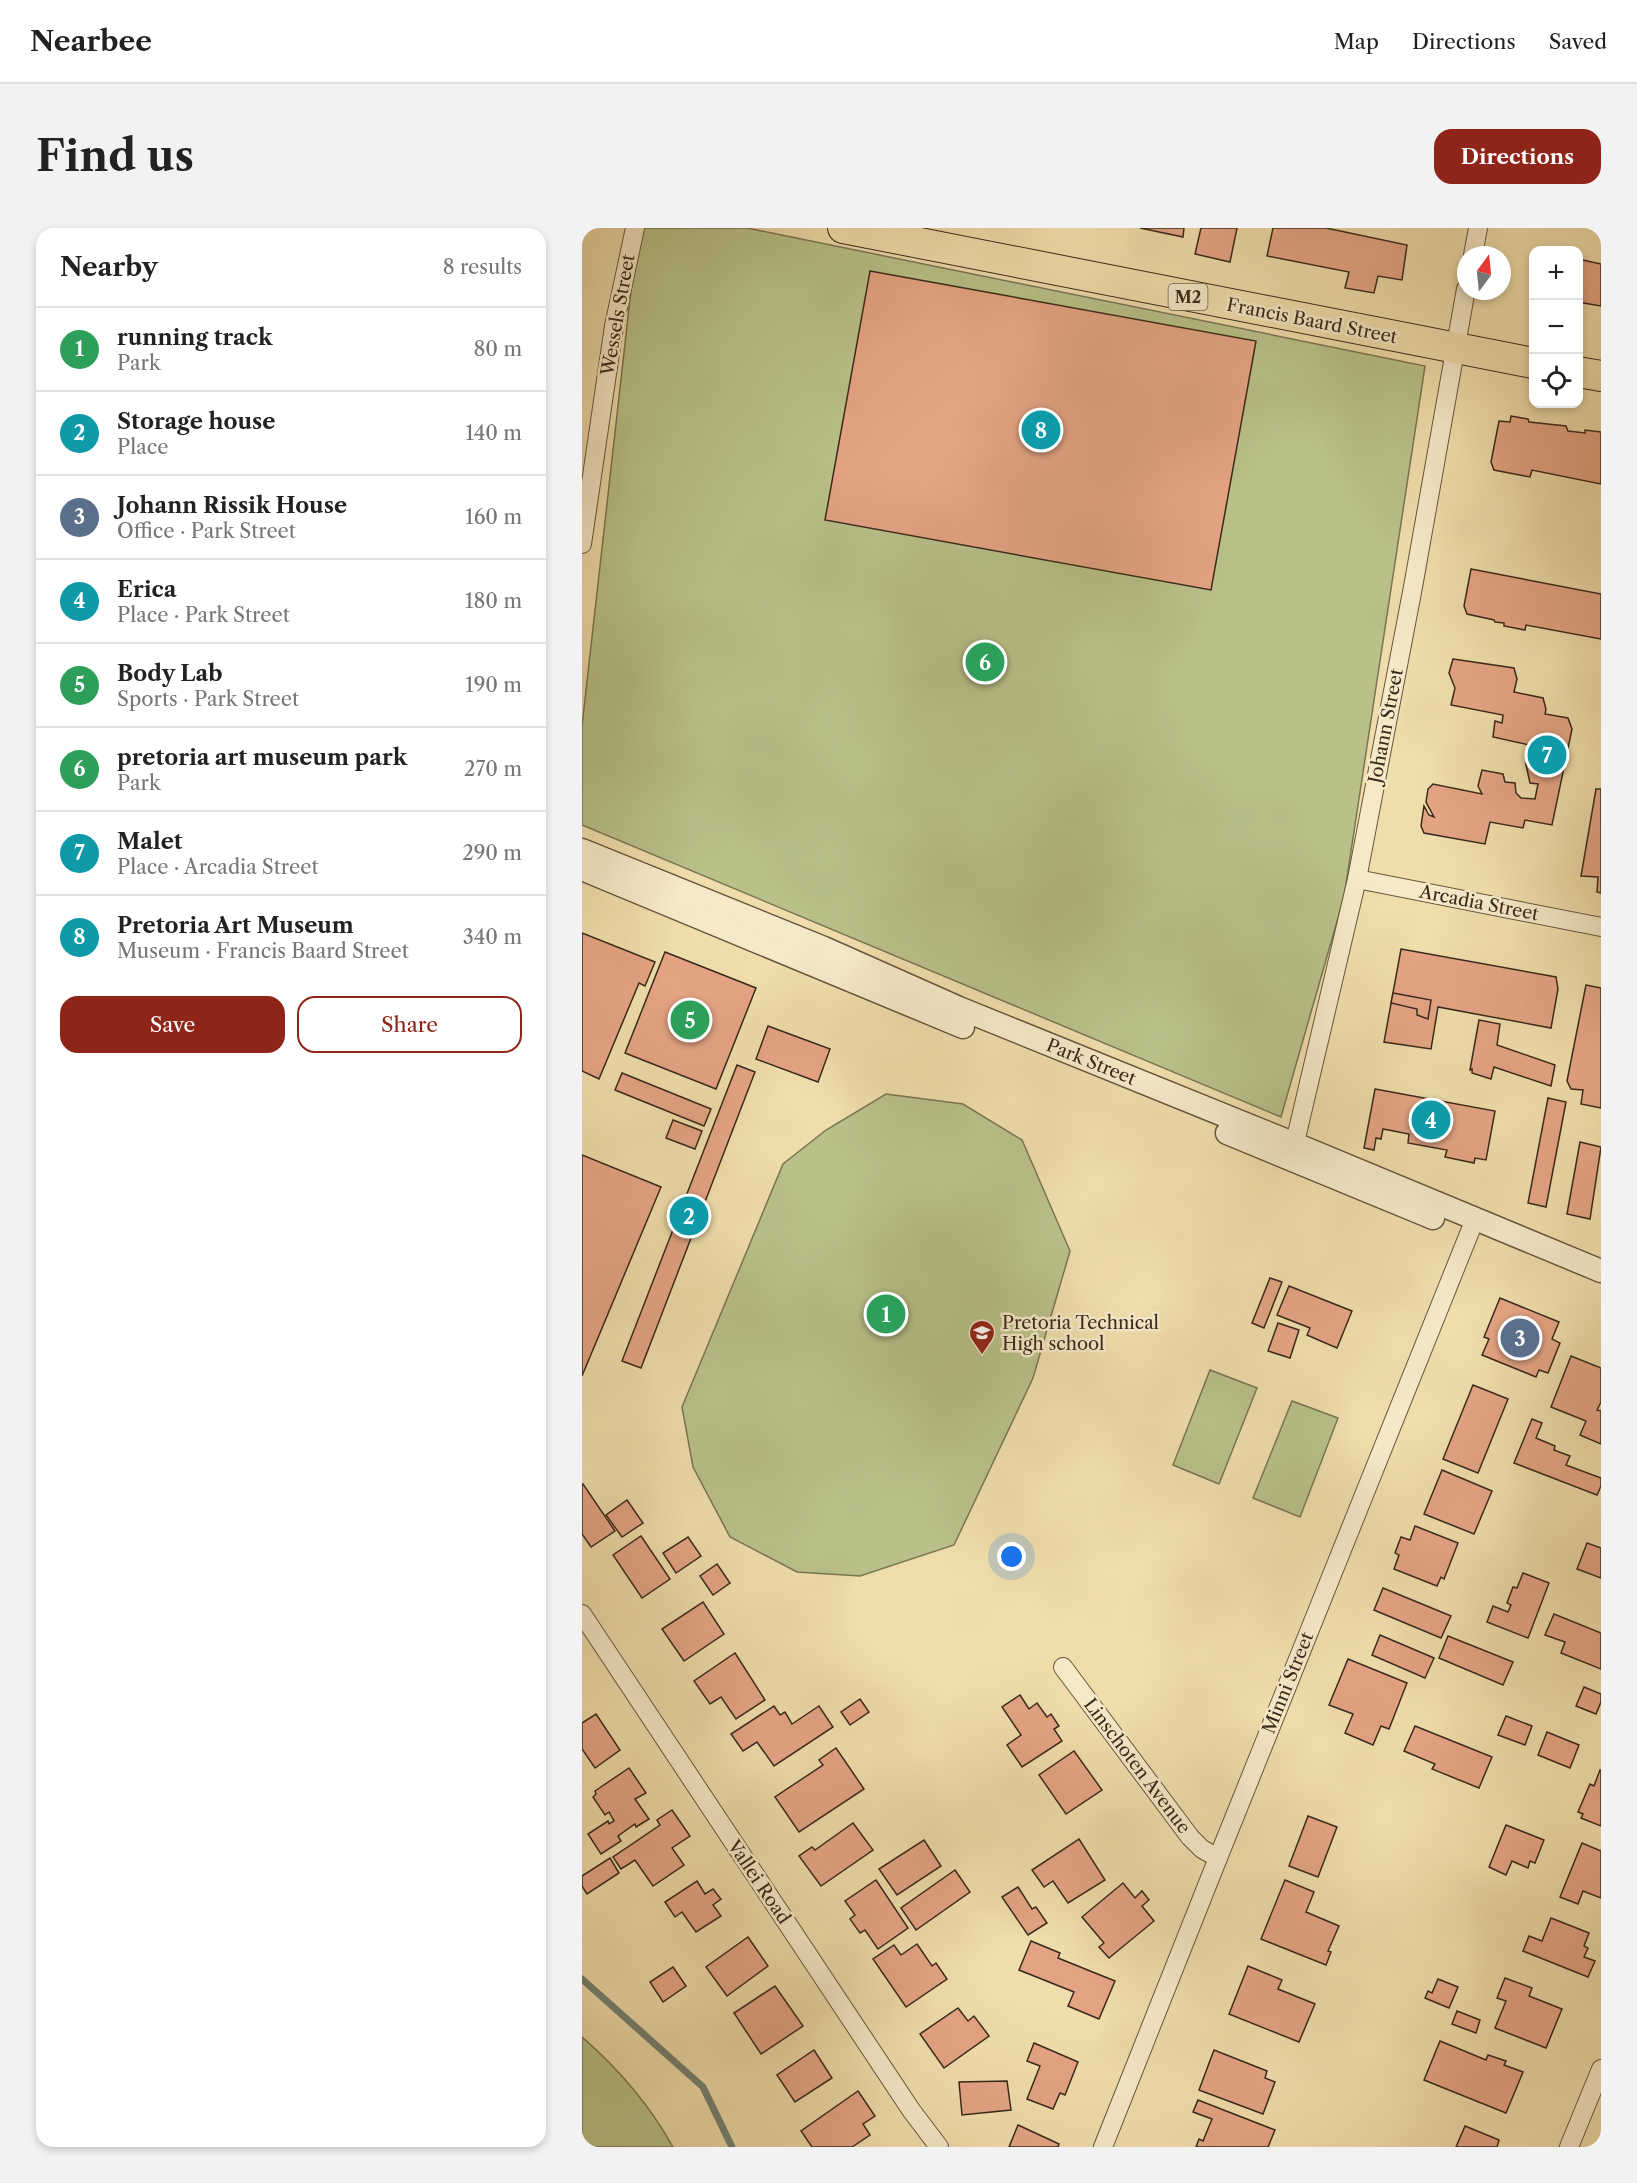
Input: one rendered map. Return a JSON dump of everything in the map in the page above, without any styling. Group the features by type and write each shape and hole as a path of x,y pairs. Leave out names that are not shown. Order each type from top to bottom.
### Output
{"main road":[{"name":"Francis Baard Street","path":"843,228 1529,362"},
{"path":"1583,373 1601,376"}],"street":[{"name":"Wessels Street","path":"582,544 614,326 635,228"},
{"path":"1475,246 1478,228"},
{"name":"Johann Street","path":"1293,1152 1357,879 1413,587 1464,300"},
{"name":"Park Street","path":"582,850 824,948 1293,1152"},
{"name":"Park Street","path":"582,869 1293,1152 1472,1226 1601,1285"},
{"name":"Arcadia Street","path":"1357,879 1601,927"},
{"name":"Park Street","path":"1472,1226 1601,1271"},
{"name":"Minni Street","path":"1103,2147 1472,1226"},
{"name":"Vallei Road","path":"582,1614 904,2100 939,2147"},
{"name":"Linschoten Avenue","path":"1063,1667 1190,1837 1202,1849 1218,1858"},
{"path":"1569,2147 1601,2069"}],"green space":[{"path":"638,228 747,228 1425,366 1344,897 1281,1117 582,825 582,726"},
{"path":"886,1094 963,1104 1022,1140 1070,1251 1033,1378 954,1545 860,1576 797,1572 730,1537 693,1467 682,1407 783,1164 826,1130"},
{"path":"1210,1370 1257,1388 1219,1484 1173,1465"},
{"path":"1292,1401 1338,1418 1300,1517 1253,1498"},
{"path":"582,2037 632,2088 654,2116 673,2147 582,2147"}],"building":[{"path":"1140,228 1184,228 1183,237"},
{"path":"1201,228 1237,228 1230,262 1195,254"},
{"path":"1273,228 1326,228 1407,245 1402,280 1378,276 1374,293 1345,288 1349,272 1267,256"},
{"path":"1583,260 1601,264 1601,306 1583,303"},
{"path":"870,271 1256,341 1211,590 825,520"},
{"path":"1511,416 1528,419 1529,422 1566,426 1568,431 1601,432 1601,484 1532,470 1530,477 1494,470 1491,462 1499,421 1510,422"},
{"path":"1471,569 1601,594 1601,639 1526,625 1525,630 1467,614 1464,606"},
{"path":"1453,659 1514,668 1517,679 1514,692 1543,698 1545,714 1568,718 1572,729 1552,825 1525,820 1523,828 1490,822 1485,844 1424,833 1421,826 1424,806 1429,815 1434,817 1426,802 1428,789 1433,784 1482,794 1478,786 1482,770 1503,774 1505,782 1515,783 1516,793 1521,798 1535,799 1538,784 1530,783 1526,765 1529,745 1493,737 1495,721 1502,723 1503,715 1451,705 1455,688 1449,673"},
{"path":"1596,789 1601,789 1601,893 1597,892 1598,877 1581,876"},
{"path":"582,933 655,962 645,986 639,983 599,1079 582,1071"},
{"path":"1401,949 1556,977 1558,989 1551,1028 1438,1007 1431,1049 1384,1042"},
{"path":"665,952 756,988 716,1089 625,1053"},
{"path":"1586,985 1601,988 1601,1108 1581,1104 1583,1090 1571,1089 1567,1081"},
{"path":"1393,993 1431,1000 1428,1019 1417,1015 1417,1009 1391,1003"},
{"path":"1479,1020 1500,1024 1497,1045 1555,1065 1551,1086 1494,1067 1491,1079 1472,1073 1472,1069 1470,1070"},
{"path":"768,1026 830,1049 818,1082 756,1059"},
{"path":"737,1065 755,1072 641,1368 622,1361"},
{"path":"622,1073 711,1109 704,1126 615,1090"},
{"path":"1375,1089 1495,1111 1486,1160 1475,1158 1474,1163 1445,1157 1447,1150 1408,1143 1409,1134 1383,1129 1381,1139 1376,1138 1374,1150 1364,1148"},
{"path":"1548,1098 1566,1102 1546,1207 1528,1203"},
{"path":"673,1120 702,1131 695,1149 666,1138"},
{"path":"1580,1142 1601,1147 1590,1219 1567,1214"},
{"path":"582,1155 661,1187 582,1376"},
{"path":"1270,1278 1282,1282 1264,1328 1252,1323"},
{"path":"1289,1286 1352,1311 1337,1348 1307,1335 1310,1328 1277,1315"},
{"path":"1500,1298 1559,1322 1552,1339 1560,1343 1548,1373 1539,1370 1536,1377 1482,1355 1489,1339 1484,1337"},
{"path":"1278,1323 1299,1330 1290,1358 1268,1351"},
{"path":"1571,1356 1601,1368 1601,1402 1597,1410 1601,1411 1601,1444 1580,1435 1586,1421 1551,1407"},
{"path":"1473,1385 1508,1399 1478,1473 1443,1459"},
{"path":"1532,1419 1542,1423 1536,1438 1555,1446 1554,1450 1570,1456 1566,1465 1601,1478 1601,1486 1597,1495 1514,1463"},
{"path":"1442,1470 1492,1491 1474,1534 1424,1514"},
{"path":"582,1484 615,1531 591,1547 582,1534"},
{"path":"627,1500 643,1523 622,1537 606,1515"},
{"path":"1415,1526 1458,1543 1444,1579 1441,1577 1437,1586 1394,1569 1399,1555 1395,1553 1401,1537 1410,1540"},
{"path":"641,1536 670,1579 642,1598 613,1555"},
{"path":"688,1537 701,1556 676,1573 663,1553"},
{"path":"1587,1543 1601,1548 1601,1578 1577,1569"},
{"path":"717,1564 730,1583 713,1595 700,1576"},
{"path":"1523,1573 1549,1583 1528,1638 1487,1622 1493,1606 1508,1612 1511,1605 1507,1603 1513,1587 1517,1588"},
{"path":"1383,1588 1451,1616 1441,1638 1374,1610"},
{"path":"703,1602 724,1634 684,1661 662,1629"},
{"path":"1554,1614 1601,1633 1601,1669 1561,1653 1565,1642 1545,1635"},
{"path":"1380,1635 1434,1658 1425,1678 1372,1655"},
{"path":"1448,1636 1513,1662 1503,1685 1439,1658"},
{"path":"735,1653 765,1700 736,1719 721,1697 710,1704 694,1681"},
{"path":"1348,1659 1407,1683 1389,1729 1381,1726 1373,1745 1345,1733 1353,1714 1329,1705"},
{"path":"1584,1687 1601,1694 1601,1702 1596,1714 1576,1706"},
{"path":"1020,1695 1029,1709 1037,1703 1047,1717 1051,1714 1059,1726 1054,1729 1062,1741 1022,1767 1007,1745 1021,1735 1002,1707"},
{"path":"860,1699 869,1712 850,1725 841,1712"},
{"path":"774,1706 780,1715 785,1712 792,1724 819,1706 833,1727 774,1766 757,1742 743,1751 731,1734"},
{"path":"596,1714 620,1750 595,1768 582,1749 582,1723"},
{"path":"1506,1716 1532,1726 1525,1745 1498,1735"},
{"path":"1415,1726 1492,1757 1479,1788 1432,1769 1435,1764 1404,1751"},
{"path":"1547,1732 1579,1745 1570,1768 1538,1755"},
{"path":"836,1748 864,1789 799,1832 775,1797 823,1765 819,1760"},
{"path":"1074,1751 1102,1790 1066,1814 1039,1775"},
{"path":"629,1768 646,1793 635,1799 649,1819 636,1827 635,1824 618,1836 621,1841 601,1854 588,1834 608,1821 609,1824 614,1821 609,1812 605,1815 593,1797 596,1794 595,1791"},
{"path":"1600,1770 1601,1826 1581,1818 1583,1814 1578,1812 1590,1784 1594,1786"},
{"path":"672,1810 690,1836 672,1848 684,1865 653,1886 635,1860 621,1869 613,1857 660,1825 657,1820"},
{"path":"1308,1816 1337,1827 1318,1877 1289,1866"},
{"path":"853,1823 873,1850 821,1886 799,1856 812,1847 815,1850"},
{"path":"1506,1825 1544,1840 1535,1863 1530,1861 1528,1868 1512,1861 1506,1875 1489,1867"},
{"path":"1079,1839 1105,1880 1068,1903 1053,1881 1044,1887 1032,1870"},
{"path":"924,1840 941,1866 897,1895 879,1869"},
{"path":"1582,1843 1601,1851 1601,1898 1583,1891 1578,1904 1560,1897"},
{"path":"610,1858 619,1873 587,1894 582,1886 582,1876"},
{"path":"955,1870 970,1892 916,1930 901,1908"},
{"path":"876,1880 908,1928 878,1949 865,1930 860,1933 850,1919 855,1915 845,1901"},
{"path":"1285,1880 1314,1892 1306,1912 1339,1926 1328,1951 1331,1952 1326,1965 1261,1939"},
{"path":"697,1881 705,1894 713,1889 721,1899 713,1905 721,1916 696,1932 682,1912 675,1917 665,1902"},
{"path":"1123,1883 1135,1898 1142,1891 1149,1900 1142,1906 1154,1921 1109,1958 1099,1947 1104,1943 1082,1917"},
{"path":"1018,1887 1032,1909 1036,1907 1047,1923 1028,1935 1002,1897"},
{"path":"1551,1918 1589,1933 1584,1946 1588,1948 1584,1957 1595,1961 1588,1977 1523,1951 1529,1936 1542,1941"},
{"path":"748,1937 768,1966 727,1996 706,1967"},
{"path":"1031,1941 1060,1953 1058,1958 1115,1981 1099,2019 1068,2006 1074,1992 1019,1970"},
{"path":"917,1944 932,1966 936,1963 947,1979 906,2007 873,1959 894,1945 901,1955"},
{"path":"1248,1966 1282,1980 1278,1989 1315,2004 1299,2042 1229,2014"},
{"path":"673,1967 686,1986 663,2002 650,1982"},
{"path":"1505,1978 1532,1988 1529,1996 1562,2009 1546,2048 1495,2028 1506,2001 1497,1998"},
{"path":"1438,1979 1458,1987 1449,2008 1425,1998 1428,1991 1432,1993"},
{"path":"775,1986 803,2026 761,2054 734,2013"},
{"path":"958,2008 968,2021 974,2016 989,2036 944,2068 920,2034"},
{"path":"1457,2011 1480,2020 1476,2033 1452,2024"},
{"path":"1440,2041 1486,2060 1488,2055 1506,2061 1504,2065 1523,2072 1506,2113 1424,2080"},
{"path":"1034,2043 1078,2062 1065,2095 1060,2093 1053,2109 1027,2099 1040,2066 1027,2061"},
{"path":"814,2050 832,2078 795,2102 777,2075"},
{"path":"1214,2050 1267,2071 1265,2078 1275,2082 1263,2114 1199,2090"},
{"path":"1007,2081 1011,2110 962,2115 959,2082"},
{"path":"858,2091 875,2116 863,2124 870,2135 852,2147 812,2147 801,2131"},
{"path":"1198,2100 1275,2130 1268,2147 1196,2147 1199,2139 1203,2141 1212,2119 1193,2112"},
{"path":"1018,2125 1059,2144 1058,2147 1009,2147"},
{"path":"1465,2126 1499,2140 1497,2147 1456,2147"}],"waterway":[{"path":"582,1979 703,2087 732,2147"}],"place":[{"name":"Pretoria Art Museum","path":"1041,430"},
{"name":"pretoria art museum park","path":"985,662"},
{"name":"Malet","path":"1547,755"},
{"name":"Body Lab","path":"690,1020"},
{"name":"Erica","path":"1431,1120"},
{"name":"Storage house","path":"689,1216"},
{"name":"running track","path":"886,1314"},
{"name":"Johann Rissik House","path":"1520,1338"},
{"name":"Pretoria Technical High school","path":"982,1356"}]}
